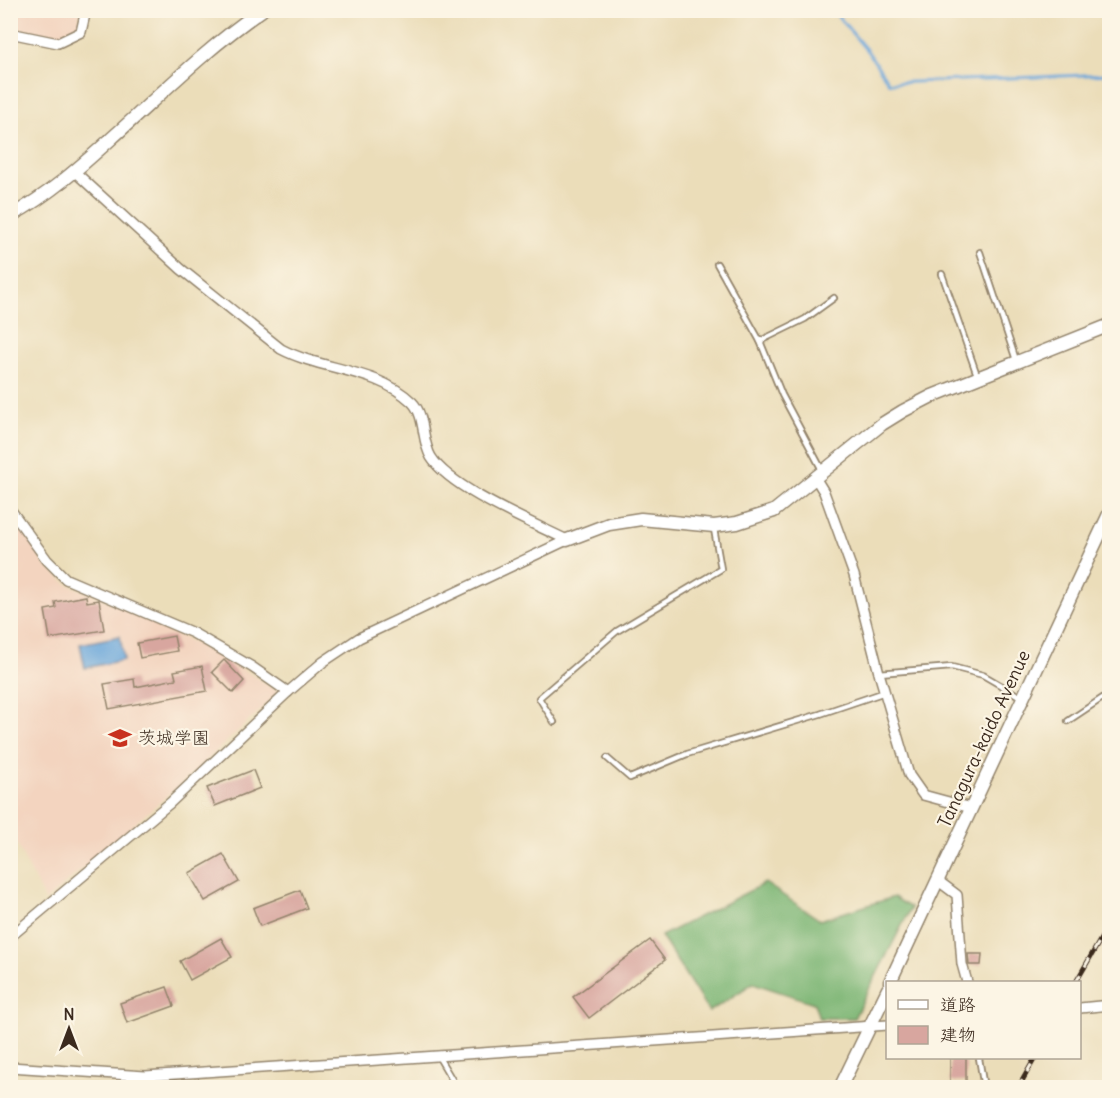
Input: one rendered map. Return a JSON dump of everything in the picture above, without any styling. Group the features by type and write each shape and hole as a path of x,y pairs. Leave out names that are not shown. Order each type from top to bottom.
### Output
{"street":[{"path":"10,33 58,43 81,32 86,10"},
{"path":"10,216 75,172 207,51 262,10"},
{"path":"75,172 181,269 281,349 296,357 364,374 395,389 412,402 419,411 427,448 432,459 463,487 567,540"},
{"path":"10,937 170,803 323,662 359,638 567,540 609,524 641,519 714,526 737,523 774,511 882,424 903,411 932,396 1110,325"},
{"path":"820,476 854,575 879,673 909,775 923,795 971,808"},
{"path":"10,509 47,560 66,579 192,633 288,692"},
{"name":"Tanagura-kaido Avenue","path":"890,981 1110,512"},
{"path":"937,880 957,895 962,964 967,981"},
{"path":"840,1088 886,993"},
{"path":"1081,1008 1110,1005"},
{"path":"10,1067 145,1076 886,1025"}],"lane":[{"path":"980,252 1017,363"},
{"path":"717,264 760,341 782,395 820,476"},
{"path":"942,274 978,378"},
{"path":"760,341 805,319 834,298"},
{"path":"554,722 539,698 617,631 721,569 714,526"},
{"path":"879,673 952,667 983,675 1023,698"},
{"path":"607,758 630,778 687,754 885,692"},
{"path":"1068,721 1110,693"},
{"path":"437,1055 457,1088"},
{"path":"980,1059 984,1088"}],"shaded area":[{"path":"11,10 81,11 78,25 57,37 11,27"},
{"name":"茨城学園","path":"11,517 31,542 45,565 67,584 117,605 219,655 280,692 181,784 45,901 11,832"}],"green space":[{"path":"765,883 820,920 894,897 911,908 854,1018 819,1018 814,1003 753,983 709,1012 661,936"}],"water":[{"path":"120,636 124,660 85,668 80,644"}],"building":[{"path":"86,596 87,602 99,600 104,630 50,639 45,610 56,608 55,602"},
{"path":"174,636 177,651 140,658 137,643"},
{"path":"224,660 244,681 233,693 212,672"},
{"path":"202,666 207,691 109,709 104,684 134,679 135,687 176,679 174,671"},
{"path":"253,770 260,788 215,806 207,788"},
{"path":"223,854 239,882 205,901 189,873"},
{"path":"300,890 307,908 260,926 253,908"},
{"path":"221,938 232,957 190,980 180,961"},
{"path":"650,940 665,960 589,1018 573,997"},
{"path":"968,954 982,954 981,965 969,965"},
{"path":"167,987 174,1006 127,1023 120,1003"},
{"path":"950,1059 966,1059 966,1082 950,1082"}],"waterway":[{"path":"833,10 868,52 889,83 1110,74"}],"railway":[{"path":"1077,981 1110,923"},
{"path":"1018,1088 1034,1059"}],"place":[{"name":"茨城学園","path":"120,738"}]}
